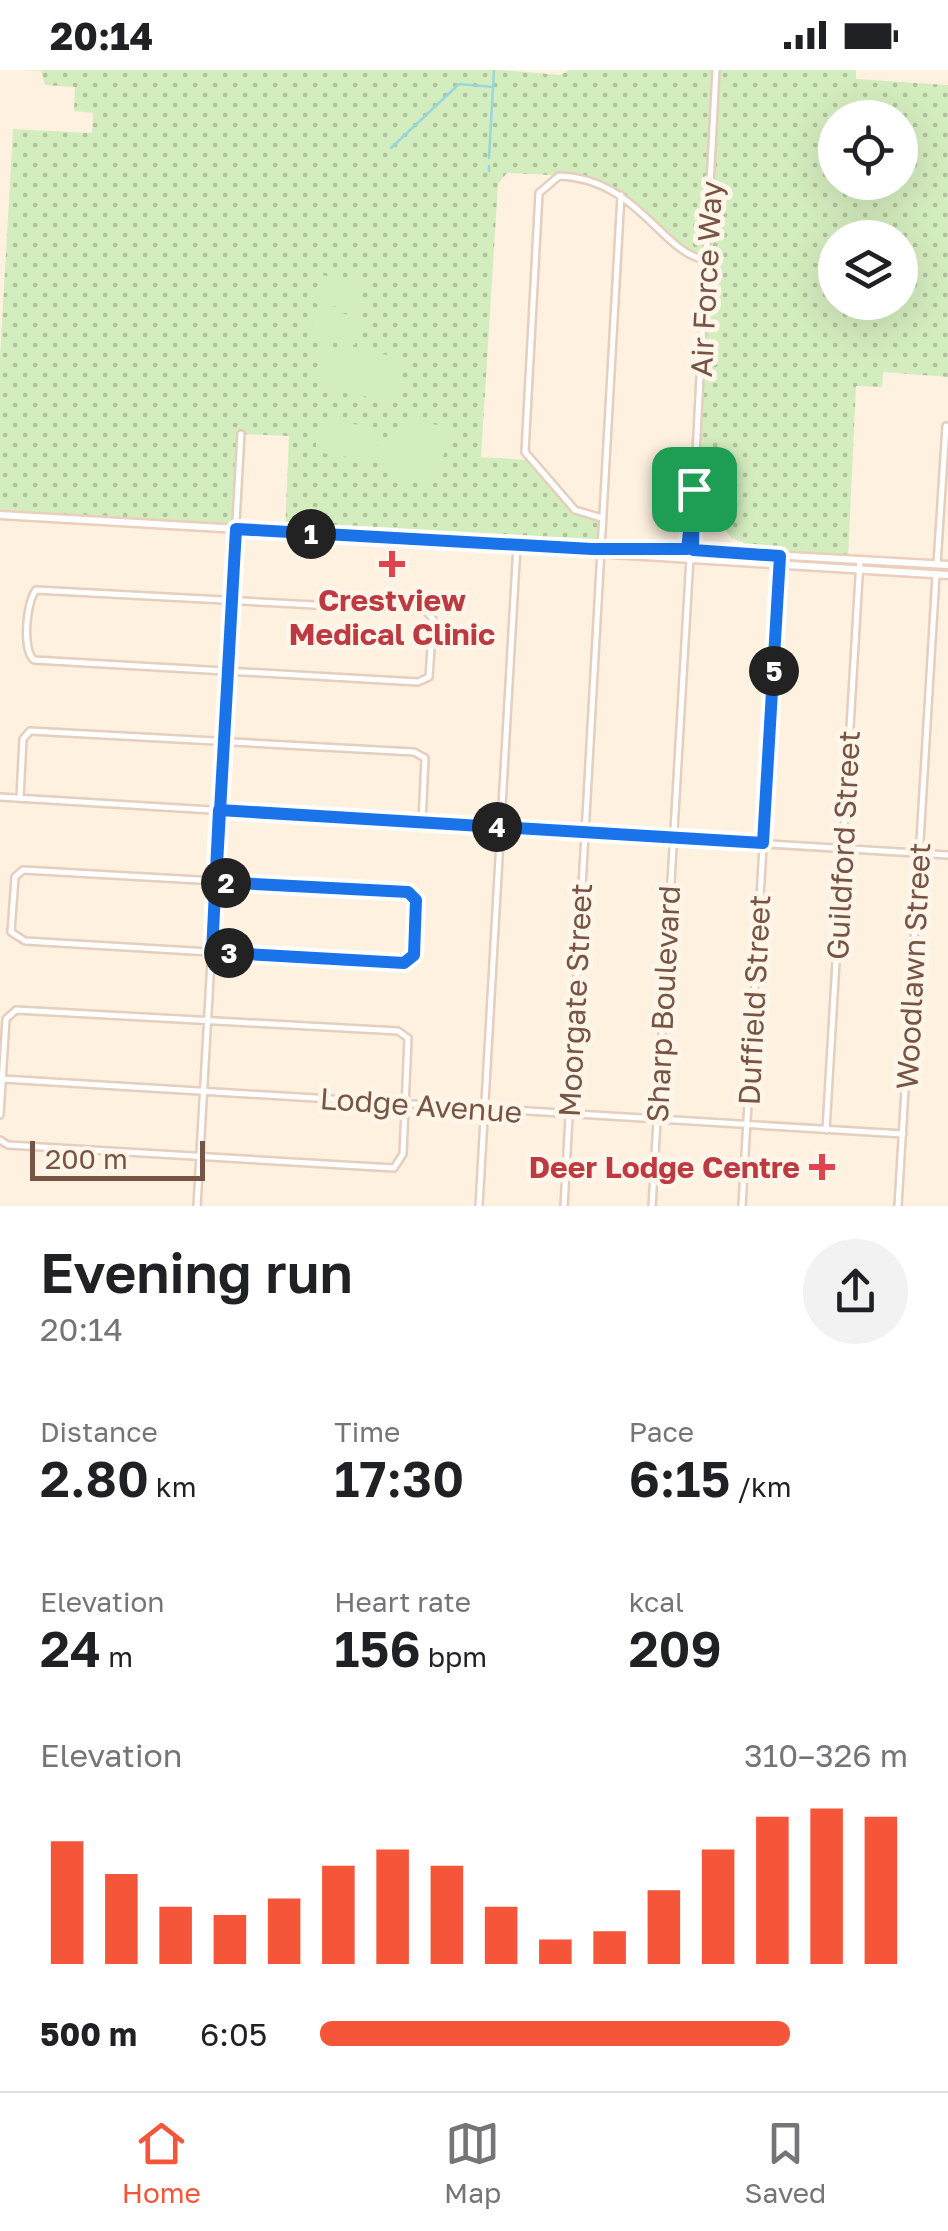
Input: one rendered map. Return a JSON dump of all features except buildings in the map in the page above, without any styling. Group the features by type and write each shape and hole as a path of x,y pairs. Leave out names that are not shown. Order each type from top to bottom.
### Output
{"main road":[{"path":"0,516 600,550 689,561 780,560"},
{"path":"600,550 612,546 690,550 948,575"},
{"path":"860,565 948,566"}],"street":[{"name":"Air Force Way","path":"689,561 716,70"},
{"path":"602,518 583,515 569,505 529,460 524,447 538,196 545,184 559,176 594,182 621,195 687,255 708,260"},
{"name":"Moorgate Street","path":"564,1206 621,195"},
{"name":"Woodlawn Street","path":"898,1206 946,426"},
{"path":"198,1206 241,434"},
{"path":"479,1206 517,546"},
{"name":"Duffield Street","path":"742,1206 780,560"},
{"name":"Sharp Boulevard","path":"652,1206 689,561"},
{"name":"Guildford Street","path":"826,1130 860,565"},
{"path":"41,590 232,600 426,611 432,619 428,680 34,660 28,652 30,599 41,590"},
{"path":"20,798 23,737 30,730 419,752 425,763 422,824"},
{"path":"0,797 948,854"},
{"path":"23,870 408,892 416,900 414,955 404,963 212,952 25,941 13,937 15,877 23,870"},
{"path":"0,1115 7,1015 16,1010 403,1032 408,1044 402,1161 394,1168 8,1146 0,1140"},
{"name":"Lodge Avenue","path":"1,1079 903,1134"}],"green space":[{"path":"24,70 502,70 560,75 569,70 856,70 856,79 948,85 948,377 883,372 882,387 856,386 848,559 746,553 743,542 732,538 694,494 707,260 684,251 632,203 609,188 566,177 507,173 498,184 481,457 529,460 575,510 602,518 600,550 285,532 289,436 241,434 236,529 0,515 0,358 13,129 92,133 93,113 74,111 75,87 45,85 41,71"},
{"path":"320,275 364,281 360,310 316,304"},
{"path":"315,310 359,316 355,345 311,339"},
{"path":"323,346 402,357 396,401 317,389"},
{"path":"320,419 380,428 375,461 315,452"},
{"path":"419,422 450,427 438,480 433,484 379,471 395,431"}],"waterway":[{"path":"489,158 494,70"},
{"path":"391,148 459,84 493,87"},
{"path":"489,166 489,171"}],"place":[{"name":"Crestview Medical Clinic","path":"392,564"},
{"name":"Deer Lodge Centre","path":"822,1167"}],"route":[{"path":"694,489 687,549 612,546 600,550 236,529 219,810 216,882 408,892 416,900 414,955 404,963 212,952 219,810 763,843 780,556 693,550 694,489"}]}
